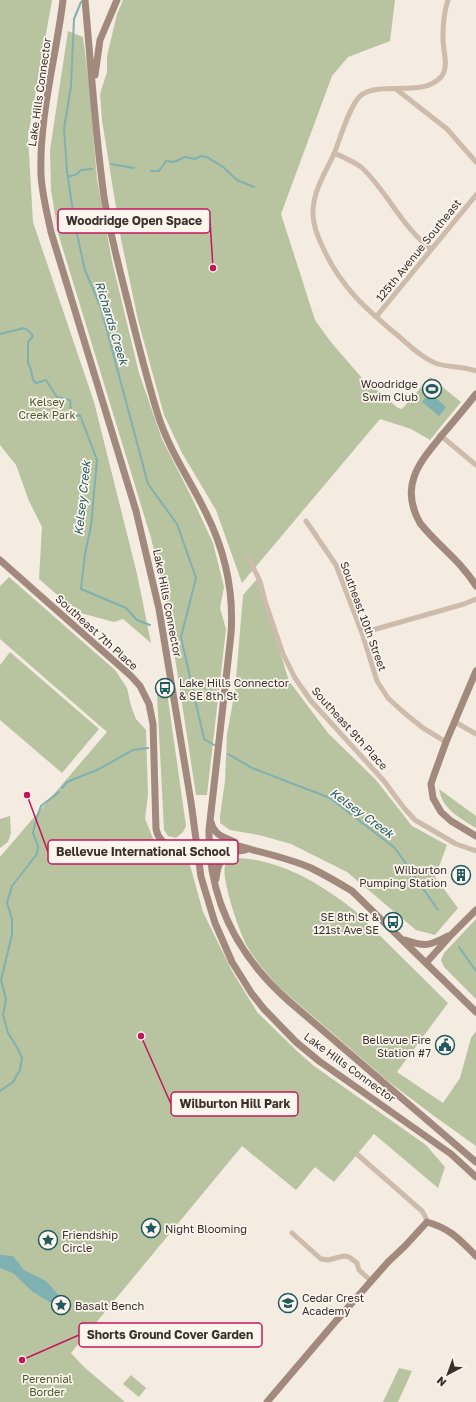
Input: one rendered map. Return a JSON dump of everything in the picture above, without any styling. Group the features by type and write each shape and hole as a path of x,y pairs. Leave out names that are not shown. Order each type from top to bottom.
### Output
{"main road":[{"name":"Lake Hills Connector","path":"63,0 42,136 41,176 45,202 51,232 134,504 146,550 160,609 191,802 196,845 205,891 219,935 232,962 249,989 278,1025 307,1051 440,1145 476,1177"},
{"name":"Lake Hills Connector","path":"85,0 100,166 108,222 137,341 162,428 214,530 223,558 230,590 232,634 210,820 210,858 217,894 238,942 246,956 266,981 476,1162"},
{"path":"93,92 100,40 117,0"},
{"path":"476,394 440,435 418,466 412,484 413,501 420,524 459,563 476,586"},
{"name":"Southeast 7th Place","path":"0,560 131,676 140,686 149,704 153,724 156,834 161,842 168,845 181,847 209,844 233,845 252,850"},
{"path":"476,671 432,779 432,790 436,805 446,817 476,836"},
{"path":"210,820 213,829 218,834 252,850 290,860 311,868 352,891 476,1012"},
{"path":"216,886 218,865 224,856 236,851 252,850"},
{"path":"426,963 476,910"},
{"path":"402,939 420,945 428,945 436,943 452,934"},
{"path":"267,1402 371,1281 427,1222 443,1227 476,1256"}],"street":[{"path":"448,0 444,20 443,38 445,65 441,76 432,84 396,89 374,89 360,96 320,184 313,209 314,226 327,256 342,281 356,299 376,317 428,360 436,364 476,371"},
{"path":"396,89 447,129 476,162"},
{"path":"334,153 361,167 406,225 430,249"},
{"name":"125th Avenue Southeast","path":"376,317 430,249 476,195"},
{"path":"440,435 476,465"},
{"name":"Southeast 10th Street","path":"306,521 336,565 362,633 377,681 388,698 413,721 446,742"},
{"name":"Southeast 9th Place","path":"248,557 260,581 265,601 283,654 295,678 311,701 384,781 415,820 456,844 476,851"},
{"path":"362,633 464,604 476,599"},
{"path":"455,722 476,734"},
{"path":"358,1155 422,1210 427,1222"},
{"path":"292,1233 321,1259 328,1260 344,1256 353,1259 359,1270 371,1281"}],"green space":[{"name":"Kelsey Creek Park","path":"0,0 52,0 28,136 33,222 94,402 137,574 151,643 123,619 114,622 77,612 39,579 42,527 29,501 16,465 0,445"},
{"path":"123,0 395,0 390,41 348,57 332,76 281,214 315,320 330,341 361,377 398,408 402,409 430,377 461,402 430,440 411,429 380,419 242,583 216,510 182,453 164,415 138,320 121,239 102,120 100,94 107,72 107,56 117,14"},
{"path":"68,31 83,37 89,84 97,179 112,261 139,373 162,439 213,543 224,587 220,608 226,629 207,795 196,795 166,599 151,538 58,233 51,190 50,150"},
{"name":"Perennial Border","path":"9,577 115,670 127,688 136,719 146,730 148,795 145,819 155,843 168,854 188,858 203,912 232,971 257,1012 314,1066 426,1145 445,1167 438,1188 374,1134 334,1182 315,1167 296,1190 242,1146 71,1353 83,1366 125,1402 0,1402 0,857 107,732 0,639 0,586"},
{"path":"257,579 289,681 328,733 376,780 412,826 447,845 435,877 458,908 435,935 416,930 347,872 291,844 259,835 230,830 220,823 225,781 227,734 235,691 243,595"},
{"path":"10,652 99,729 62,773 0,720 0,665"},
{"path":"162,690 167,692 186,826 183,832 176,838 168,836 164,830 157,694"},
{"path":"439,789 476,816 476,828 458,817 448,807 441,796"},
{"path":"10,816 11,833 8,842 0,848 0,819"},
{"path":"234,858 267,862 282,867 327,890 354,910 448,1003 397,1072 443,1103 460,1078 471,1038 476,1031 476,1146 389,1082 280,988 262,968 244,940 228,894 225,866 227,862"},
{"path":"476,919 476,999 444,967 441,960 444,953"},
{"path":"399,1368 412,1371 398,1402 383,1402"},
{"path":"131,1375 146,1388 139,1397 123,1384"}],"water":[{"path":"430,393 446,407 439,416 422,402"},
{"path":"0,1255 13,1256 24,1270 46,1281 64,1301 61,1309 33,1292 13,1273 0,1268"}],"waterway":[{"name":"Richards Creek","path":"81,2 74,19 71,86 64,129 67,171 75,225 85,270 101,308 148,484 177,524 196,578 181,637 204,739 214,745"},
{"path":"151,171 159,171 166,161 174,162 185,157 195,159 201,156 207,157 223,167 237,180 254,187"},
{"path":"111,164 134,168"},
{"path":"68,177 77,174 81,170 92,169"},
{"name":"Kelsey Creek","path":"0,334 24,328 30,332 33,336 28,342 28,363 33,380 36,383 46,380 57,397 70,400 71,412 77,416 80,415 97,460 91,526 85,554 81,589 126,608 137,620 150,625"},
{"path":"62,788 67,782 99,769 133,750 148,748"},
{"name":"Kelsey Creek","path":"228,754 252,768 330,798 395,848 438,910"},
{"path":"0,1091 13,1082 20,1070 22,1058 8,1033 3,1015 6,999 1,980 12,935 12,919 7,903 12,886 37,854 38,846 33,833 41,806 59,792"},
{"name":"Kelsey Creek","path":"459,947 476,971"}],"place":[{"name":"Woodridge Open Space","path":"213,268"},
{"name":"Woodridge Swim Club","path":"432,389"},
{"name":"Lake Hills Connector & SE 8th St","path":"165,688"},
{"name":"Bellevue International School","path":"27,795"},
{"name":"Wilburton Pumping Station","path":"461,875"},
{"name":"SE 8th St & 121st Ave SE","path":"393,922"},
{"name":"Wilburton Hill Park","path":"141,1036"},
{"name":"Bellevue Fire Station #7","path":"445,1045"},
{"name":"Night Blooming","path":"151,1228"},
{"name":"Friendship Circle","path":"48,1240"},
{"name":"Cedar Crest Academy","path":"288,1303"},
{"name":"Basalt Bench","path":"61,1305"},
{"name":"Shorts Ground Cover Garden","path":"22,1360"}]}
